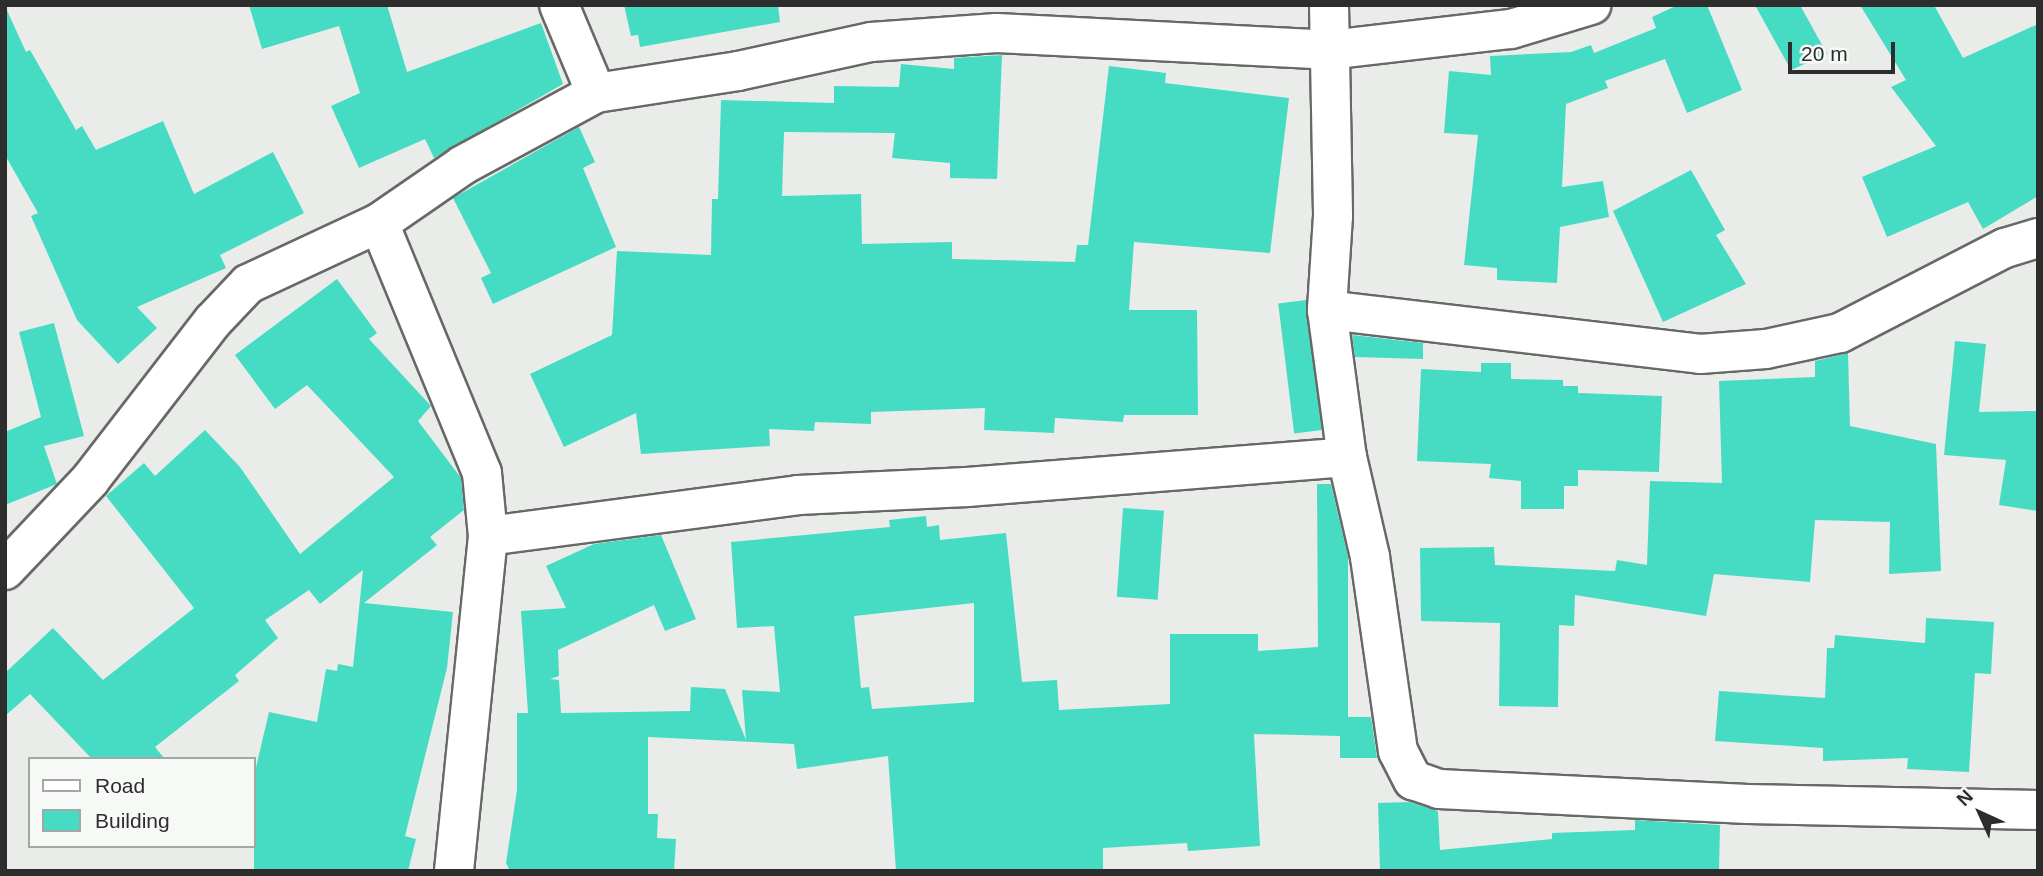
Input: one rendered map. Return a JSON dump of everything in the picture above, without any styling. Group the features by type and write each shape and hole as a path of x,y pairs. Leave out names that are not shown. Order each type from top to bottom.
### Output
{"street":[{"path":"559,5 596,93"},
{"path":"1329,5 1333,216 1327,310 1347,457 1370,558 1398,751 1413,780 1439,789 1748,804 2038,810"},
{"path":"5,570 90,480 212,321 248,285 379,223 463,165 596,93 738,71 871,42 997,33 1329,50 1511,29 1591,5"},
{"path":"379,223 482,473 488,536 454,871"},
{"path":"1327,310 1700,354 1766,349 1840,333 2005,248 2038,238"},
{"path":"488,536 798,495 967,487 1347,457"}],"building":[{"path":"249,5 387,5 407,72 541,23 563,84 434,158 425,139 359,168 331,106 360,93 339,26 262,49"},
{"path":"624,5 778,5 780,22 640,47 638,35 631,36"},
{"path":"1678,5 1707,5 1742,90 1687,113 1665,59 1605,81 1608,88 1566,104 1562,187 1603,181 1609,217 1560,227 1557,283 1497,280 1497,268 1464,265 1478,135 1444,133 1449,71 1491,75 1490,56 1571,52 1591,45 1594,53 1656,28 1652,17"},
{"path":"1755,5 1800,5 1827,54 1791,70"},
{"path":"1860,5 1934,5 1963,58 2038,24 2038,196 1983,229 1968,202 1887,237 1862,177 1936,146 1891,87 1906,80"},
{"path":"5,6 26,52 30,50 76,130 82,126 96,150 163,121 194,194 273,152 304,213 220,255 226,268 137,307 157,328 118,364 77,320 31,216 38,213 5,155"},
{"path":"1002,55 997,179 950,178 950,163 892,158 895,133 784,132 782,196 861,194 862,244 952,242 952,259 1075,262 1077,245 1088,245 1109,66 1166,73 1165,83 1289,98 1270,253 1134,242 1129,310 1197,310 1198,415 1124,415 1123,422 1055,418 1054,433 984,430 985,408 871,412 871,424 815,422 814,431 769,429 770,446 641,454 636,413 564,447 530,374 612,335 617,251 711,255 712,199 718,199 721,100 834,103 834,86 899,87 901,64 954,69 954,58"},
{"path":"579,127 595,162 583,168 616,247 493,304 481,278 491,273 453,198"},
{"path":"1691,170 1725,230 1716,235 1746,284 1663,322 1613,211"},
{"path":"337,279 377,333 369,339 431,406 418,421 461,478 464,510 430,537 437,545 364,603 453,612 447,668 405,836 416,839 408,871 254,871 256,767 269,712 317,722 326,669 337,671 338,664 353,667 363,570 320,604 309,590 265,620 278,638 235,675 239,681 155,747 163,757 90,757 30,694 5,716 5,673 53,628 103,680 194,608 106,496 144,463 155,476 205,430 240,467 300,554 394,477 307,385 275,409 235,355"},
{"path":"1306,300 1322,430 1294,433 1278,303"},
{"path":"54,323 84,436 44,446 57,484 5,505 5,432 41,417 19,332"},
{"path":"1352,335 1423,343 1423,359 1355,357"},
{"path":"1955,341 1986,344 1979,412 2038,411 2038,511 1999,505 2006,460 1944,455"},
{"path":"1848,353 1850,426 1936,444 1941,571 1889,574 1890,522 1815,520 1810,582 1714,574 1706,616 1575,595 1574,626 1559,625 1558,707 1499,706 1500,623 1421,621 1420,548 1494,547 1495,565 1615,571 1617,560 1647,565 1650,481 1722,483 1719,381 1815,377 1815,361"},
{"path":"1481,363 1511,363 1511,379 1563,380 1563,386 1578,386 1578,393 1662,396 1659,472 1578,470 1578,486 1564,486 1564,509 1521,509 1521,481 1489,478 1491,464 1417,461 1421,369 1481,372"},
{"path":"1317,484 1331,484 1348,557 1348,717 1371,717 1377,758 1340,758 1340,736 1254,734 1260,846 1188,851 1187,843 1103,848 1103,871 896,871 888,756 797,769 794,744 648,737 648,814 658,814 657,838 676,839 674,871 510,871 506,863 517,790 517,713 528,713 521,611 566,608 546,566 594,544 661,535 696,619 665,631 654,605 558,650 559,676 550,679 559,680 561,713 690,711 691,687 725,689 746,740 742,690 780,692 774,626 737,628 731,542 890,527 889,520 926,516 927,527 939,525 940,540 1006,533 1022,682 1057,680 1059,710 1170,704 1170,634 1258,634 1258,651 1318,647","holes":["974,603 974,702 872,709 869,687 861,688 854,616"]},
{"path":"1123,508 1164,511 1158,600 1117,597"},
{"path":"1926,618 1994,622 1991,674 1975,673 1969,772 1907,769 1908,758 1823,761 1823,748 1715,741 1719,691 1825,698 1827,648 1834,648 1835,635 1925,643"},
{"path":"1410,802 1438,811 1440,850 1552,839 1552,833 1635,830 1635,820 1720,825 1719,871 1380,871 1378,803"}]}
